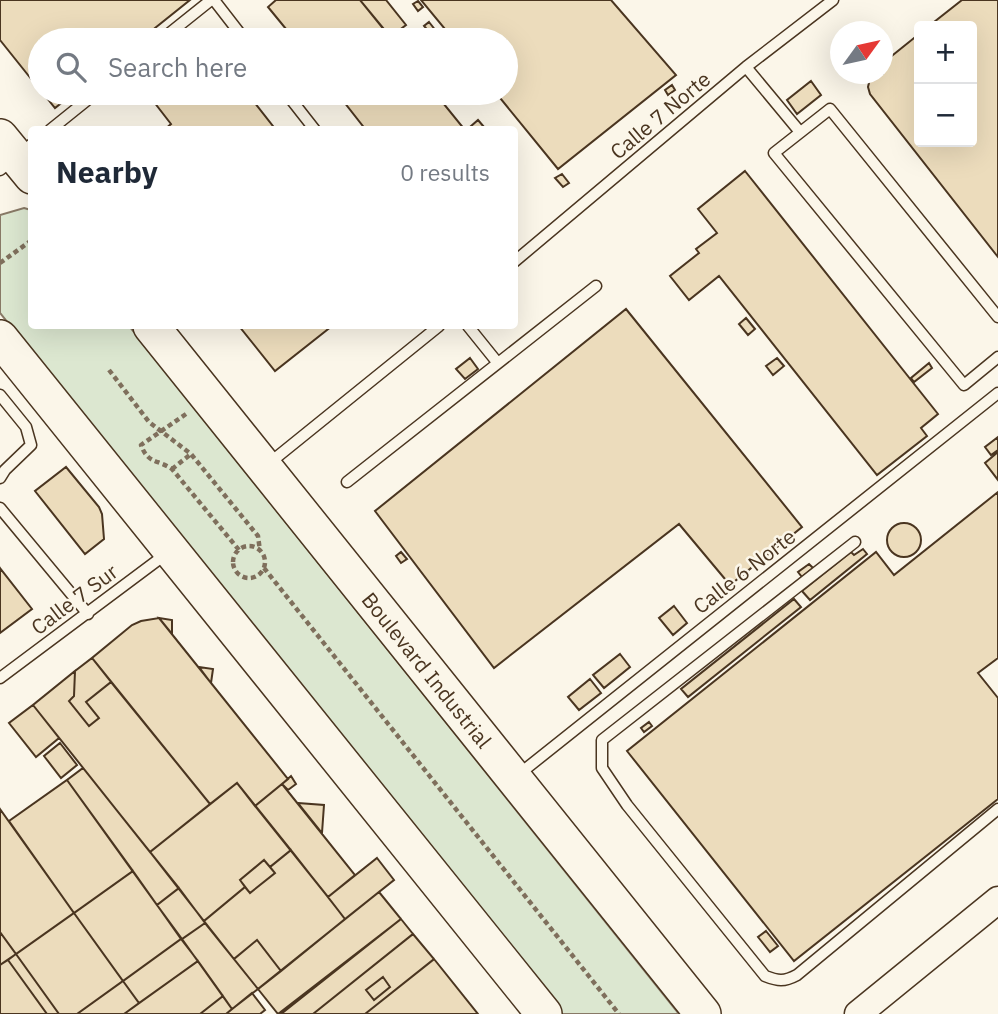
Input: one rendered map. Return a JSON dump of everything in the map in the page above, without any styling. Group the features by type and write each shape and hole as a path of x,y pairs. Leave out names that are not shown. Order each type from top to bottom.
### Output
{"highway":[{"name":"Boulevard Industrial","path":"153,329 703,1014"},
{"path":"0,338 544,1014"}],"street":[{"path":"858,1014 998,900"}],"lane":[{"path":"177,28 213,0 235,28"},
{"name":"Calle 7 Norte","path":"518,259 746,67 833,0"},
{"path":"746,67 800,132"},
{"path":"55,126 81,105"},
{"path":"295,105 312,126"},
{"path":"998,317 830,109 774,153 964,385 998,357"},
{"path":"347,482 596,286"},
{"path":"265,467 435,329"},
{"path":"470,329 497,362"},
{"name":"Calle 6 Norte","path":"514,778 998,393"},
{"path":"0,395 26,427 31,445 0,478"},
{"path":"0,508 88,614"},
{"path":"855,542 602,740 602,768 627,805 765,976 777,981 796,975 998,809"},
{"name":"Calle 7 Sur","path":"0,678 171,550"}],"path":[{"path":"0,263 28,243"},
{"path":"108,370 149,422 191,454 258,536 260,551"},
{"path":"209,398 141,445 149,459 172,469 239,550"},
{"path":"172,469 191,454"},
{"path":"253,546 260,551 265,559 264,568 258,576 249,579 234,570 232,561 243,547 253,546"},
{"path":"264,568 619,1014"}],"green space":[{"path":"28,209 28,329 131,329 679,1014 562,1014 0,313 0,215"}],"building":[{"path":"0,0 190,0 155,28 28,28 28,75 0,40"},
{"path":"276,0 360,0 383,28 285,28 268,7"},
{"path":"360,0 386,0 406,25 402,28 383,28"},
{"path":"421,0 611,0 676,75 558,169 506,105 518,105 518,28 444,28"},
{"path":"962,0 998,0 998,257 870,94 868,87 869,84 893,84 893,55 914,38 914,147 977,147 977,21 935,21"},
{"path":"418,1 423,7 418,11 413,4"},
{"path":"429,22 434,28 426,28 424,26"},
{"path":"811,81 821,95 797,114 787,100"},
{"path":"672,85 675,90 668,95 665,90"},
{"path":"156,105 256,105 273,126 169,126 171,124"},
{"path":"346,105 445,105 462,126 363,126"},
{"path":"478,120 483,126 471,126"},
{"path":"745,171 938,414 921,428 927,436 877,475 719,276 689,300 670,276 699,253 696,249 717,233 698,209"},
{"path":"562,174 569,183 563,187 555,178"},
{"path":"626,309 802,527 730,585 679,524 494,668 375,511"},
{"path":"746,318 755,329 748,335 739,324"},
{"path":"241,329 328,329 275,371"},
{"path":"470,358 478,369 465,379 456,369"},
{"path":"777,358 784,366 773,375 766,366"},
{"path":"929,363 932,368 914,382 911,378"},
{"path":"998,437 998,450 991,455 985,447"},
{"path":"998,452 998,480 985,463"},
{"path":"66,467 102,514 104,539 85,554 35,491"},
{"path":"998,492 998,658 978,673 998,698 998,799 794,961 627,751 876,552 894,575"},
{"path":"904,523 916,528 921,540 916,552 904,557 892,552 887,540 892,528"},
{"path":"863,549 867,554 810,600 802,591 851,552 854,555"},
{"path":"401,552 407,559 401,563 396,556"},
{"path":"809,564 813,568 802,577 798,572"},
{"path":"0,568 32,609 0,633"},
{"path":"794,599 801,607 688,697 681,689"},
{"path":"674,606 687,623 673,635 659,618"},
{"path":"159,618 172,620 172,634"},
{"path":"159,618 288,779 255,806 237,783 210,804 92,658 132,625"},
{"path":"620,654 630,667 604,688 593,675"},
{"path":"92,658 111,682 86,702 99,718 89,726 69,701 74,696 75,671"},
{"path":"199,667 213,669 211,683"},
{"path":"75,671 74,696 69,701 89,726 99,718 86,702 111,682 210,804 150,852 33,705"},
{"path":"590,679 601,693 579,710 568,697"},
{"path":"33,705 59,738 36,757 9,723"},
{"path":"649,722 652,726 644,732 641,728"},
{"path":"60,743 77,765 61,778 44,756"},
{"path":"83,768 179,888 157,905 67,780"},
{"path":"291,776 296,784 288,790 282,784"},
{"path":"67,780 133,871 74,913 9,821"},
{"path":"237,783 291,850 270,867 264,860 240,880 245,887 204,921 150,852"},
{"path":"282,784 355,875 328,897 255,806"},
{"path":"298,803 324,805 322,833"},
{"path":"0,809 74,913 16,954 0,932"},
{"path":"291,850 345,919 281,971 257,940 234,959 204,921 245,887 250,893 275,873 270,867"},
{"path":"377,858 394,880 345,919 328,897"},
{"path":"264,860 275,873 250,893 240,880"},
{"path":"133,871 181,939 123,981 74,913"},
{"path":"179,888 205,923 182,939 157,905"},
{"path":"379,892 401,919 278,1014 258,989"},
{"path":"74,913 123,981 77,1014 59,1014 16,954"},
{"path":"401,919 413,934 313,1014 281,1014"},
{"path":"205,923 258,989 232,1009 182,939"},
{"path":"766,931 778,946 770,952 758,937"},
{"path":"0,932 16,954 0,965"},
{"path":"413,934 434,959 365,1014 313,1014","holes":["383,977 390,987 374,1000 366,990"]},
{"path":"181,939 198,961 139,1003 123,981"},
{"path":"257,940 281,971 258,989 234,959"},
{"path":"16,954 59,1014 47,1014 8,960"},
{"path":"8,960 47,1014 0,1014 0,965"},
{"path":"433,960 478,1014 365,1014"},
{"path":"198,961 223,996 200,1014 124,1014"},
{"path":"383,977 390,987 374,1000 366,990"},
{"path":"123,981 139,1003 124,1014 77,1014"},
{"path":"252,993 265,1010 260,1014 226,1014"},
{"path":"223,996 232,1009 226,1014 200,1014"}]}
